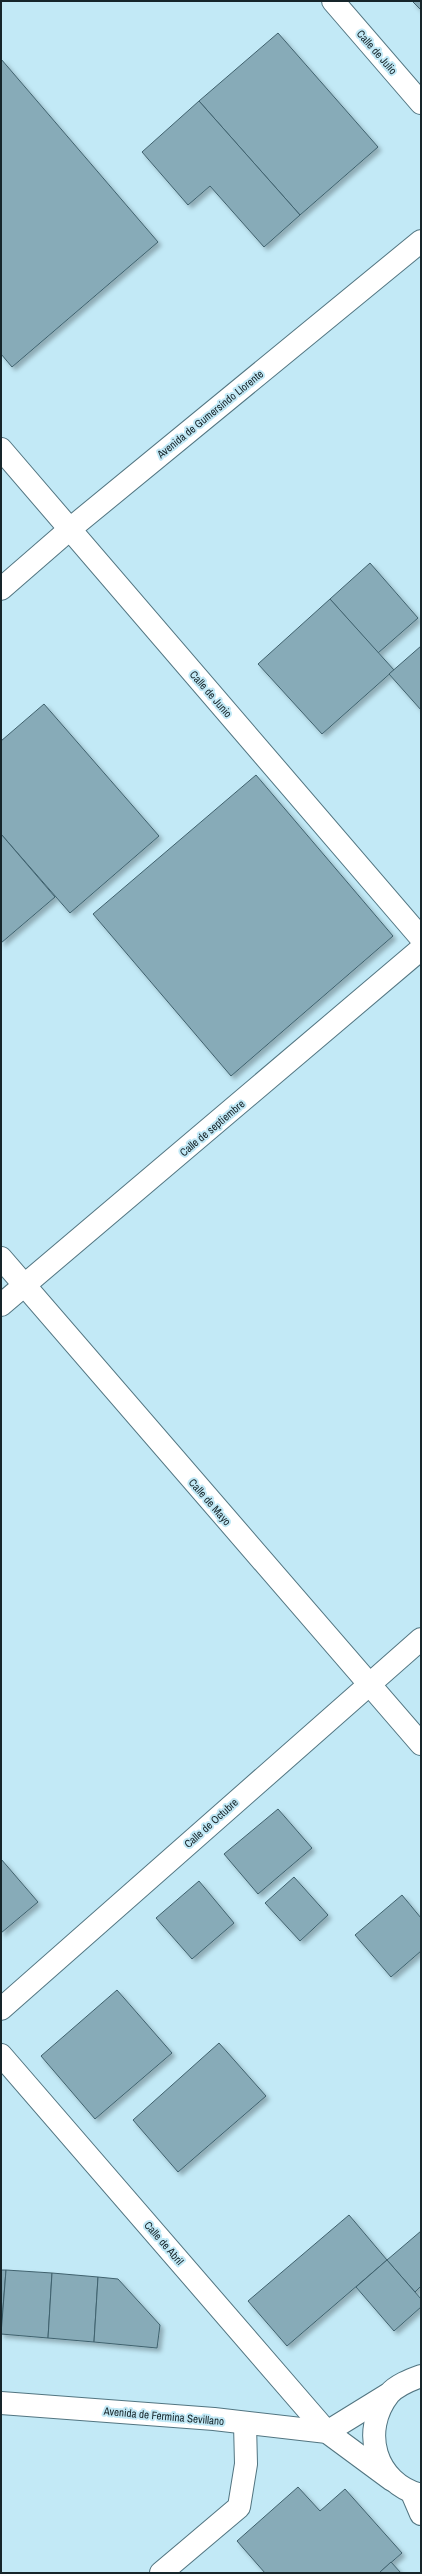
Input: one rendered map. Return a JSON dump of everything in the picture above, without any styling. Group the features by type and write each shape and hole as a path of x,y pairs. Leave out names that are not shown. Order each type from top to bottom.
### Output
{"street":[{"name":"Calle de Julio","path":"333,1 421,103"},
{"name":"Avenida de Gumersindo Llorente","path":"1,589 70,529 421,241"},
{"name":"Calle de Junio","path":"1,449 421,938"},
{"name":"Calle de septiembre","path":"1,1305 421,949"},
{"name":"Calle de Mayo","path":"1,1258 421,1744"},
{"name":"Calle de Octubre","path":"1,2009 368,1684 421,1639"},
{"name":"Calle de Abril","path":"1,2054 327,2432"},
{"path":"421,2376 405,2382 327,2432 392,2480 417,2494 421,2514"},
{"path":"390,2393 377,2413 373,2436 378,2460 392,2480"},
{"name":"Avenida de Fermina Sevillano","path":"1,2403 327,2432"},
{"path":"161,2573 239,2507 246,2464 245,2424"}],"building":[{"path":"412,1 421,1 421,10"},
{"path":"278,33 378,147 300,215 199,101"},
{"path":"1,59 158,242 12,367 1,354"},
{"path":"199,101 300,215 264,247 210,186 188,205 142,152"},
{"path":"370,563 418,618 378,653 330,599"},
{"path":"330,599 394,670 322,734 258,664"},
{"path":"421,646 421,710 389,674"},
{"path":"44,704 159,836 70,913 1,834 1,741"},
{"path":"256,775 393,936 231,1076 93,914"},
{"path":"1,834 55,897 1,943"},
{"path":"278,1809 312,1848 258,1894 224,1854"},
{"path":"1,1859 38,1902 1,1933"},
{"path":"294,1877 328,1915 300,1941 265,1903"},
{"path":"199,1881 234,1923 192,1959 156,1918"},
{"path":"402,1895 421,1918 421,1951 391,1977 355,1935"},
{"path":"117,1990 172,2053 95,2119 41,2056"},
{"path":"219,2043 266,2096 178,2172 133,2120"},
{"path":"349,2215 387,2260 287,2346 248,2301"},
{"path":"421,2231 421,2286 415,2292 387,2260"},
{"path":"387,2260 421,2299 421,2307 394,2331 356,2287"},
{"path":"1,2270 6,2270 1,2334"},
{"path":"6,2270 52,2273 48,2338 1,2334"},
{"path":"52,2273 98,2277 94,2342 48,2338"},
{"path":"98,2277 118,2279 160,2325 157,2348 94,2342"},
{"path":"298,2487 320,2511 345,2489 402,2553 379,2573 265,2573 237,2541"},
{"path":"391,2562 401,2573 379,2573"}]}
